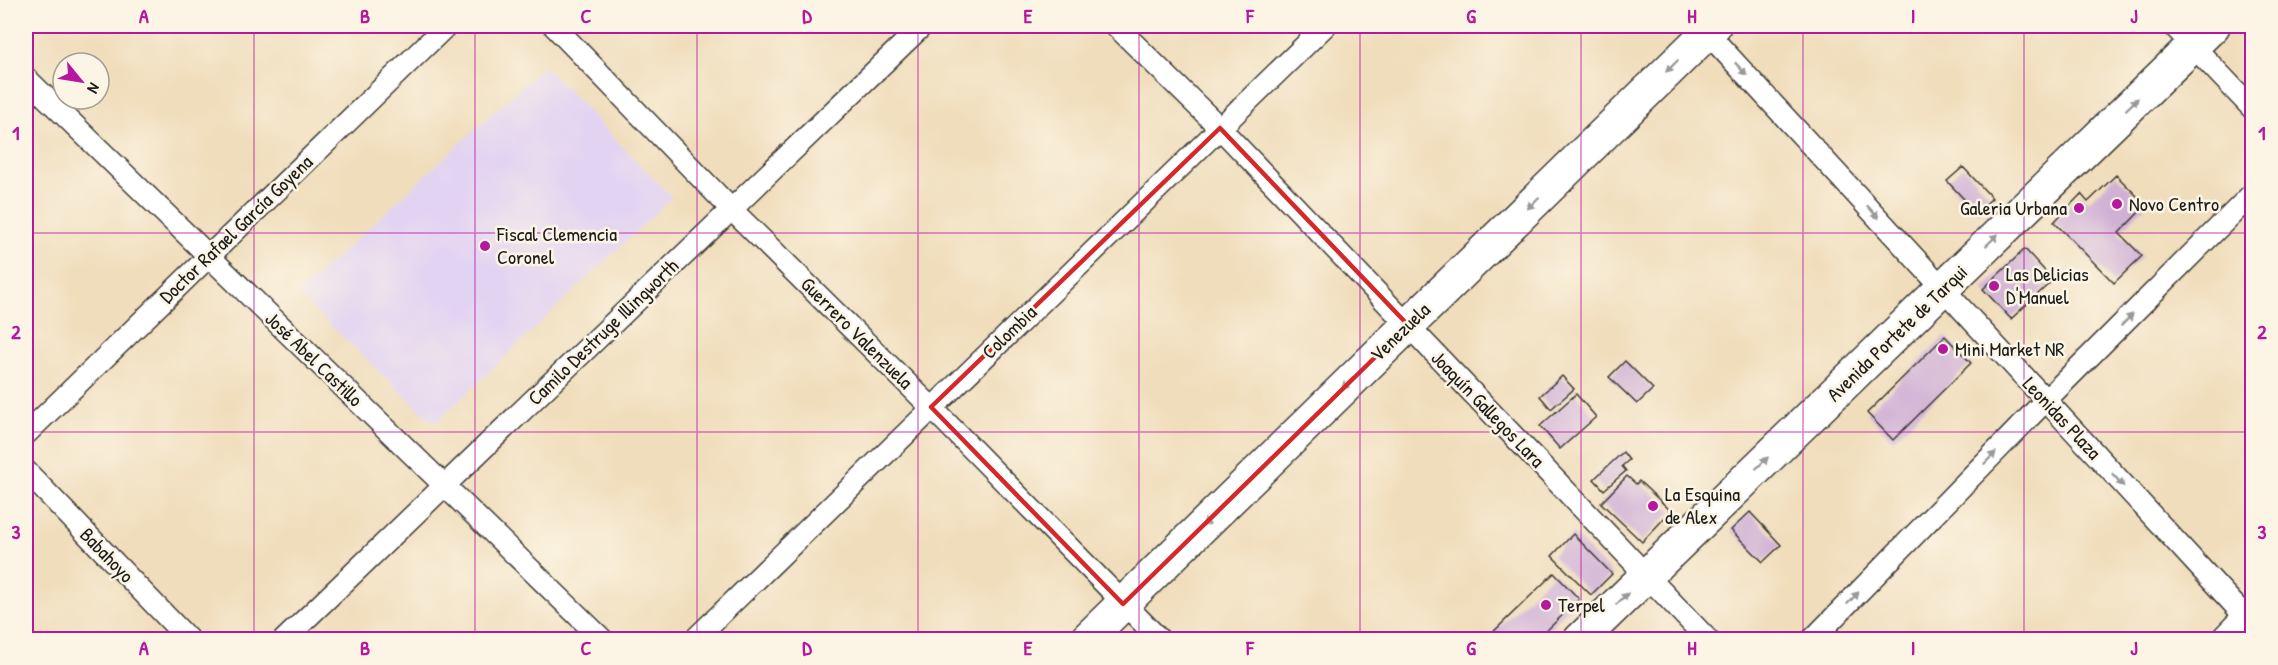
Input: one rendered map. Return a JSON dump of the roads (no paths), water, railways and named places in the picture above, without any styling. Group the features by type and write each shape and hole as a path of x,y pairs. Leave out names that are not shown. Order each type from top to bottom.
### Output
{"main road":[{"name":"Venezuela","path":"1086,639 1408,325 1707,28"},
{"name":"Avenida Portete de Tarqui","path":"1580,639 1943,287 2194,32"}],"street":[{"name":"Doctor Rafael García Goyena","path":"26,434 446,26"},
{"name":"Guerrero Valenzuela","path":"554,26 1160,639"},
{"name":"Camilo Destruge Illingworth","path":"284,639 922,26"},
{"name":"Joaquín Gallegos Lara","path":"1116,26 1220,128 1708,639"},
{"name":"Colombia","path":"694,639 1326,26"},
{"name":"Leonidas Plaza","path":"1707,28 2045,401 2250,616"},
{"path":"2194,32 2253,108"},
{"name":"José Abel Castillo","path":"26,78 603,639"},
{"path":"1812,639 2045,401 2253,194"},
{"name":"Babahoyo","path":"26,471 189,639"},
{"path":"2220,639 2250,616"}],"place":[{"name":"Novo Centro","path":"2117,204"},
{"name":"Galeria Urbana","path":"2079,208"},
{"name":"Fiscal Clemencia Coronel","path":"485,246"},
{"name":"Las Delicias D'Manuel","path":"1994,286"},
{"name":"Mini Market NR","path":"1943,349"},
{"name":"La Esquina de Alex","path":"1653,506"},
{"name":"Terpel","path":"1546,605"}]}
